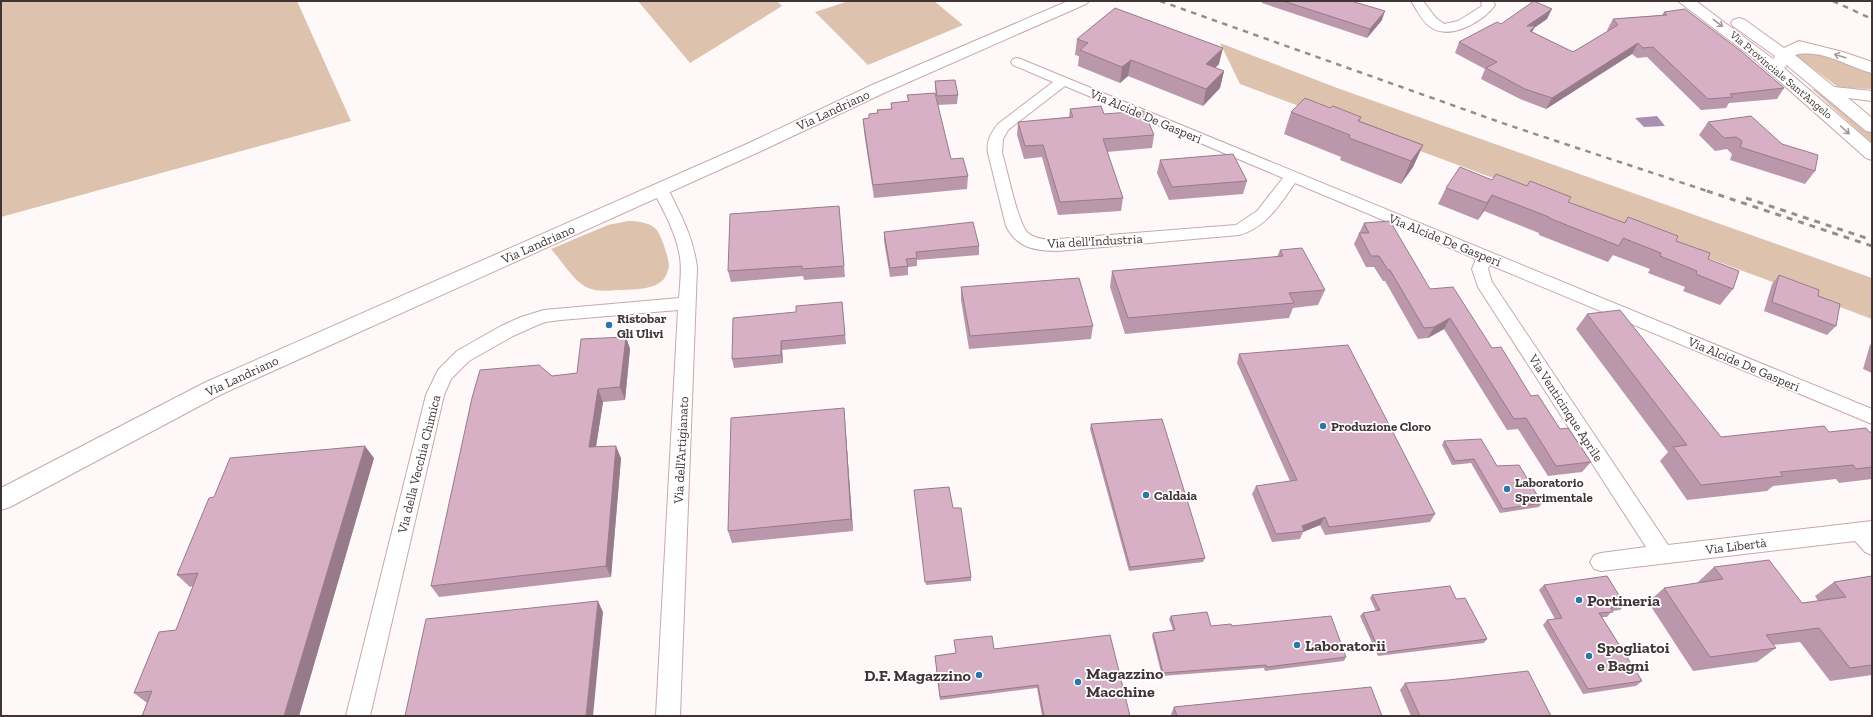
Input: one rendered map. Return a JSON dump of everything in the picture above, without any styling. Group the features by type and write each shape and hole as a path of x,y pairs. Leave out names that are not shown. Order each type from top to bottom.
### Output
{"street":[{"name":"Via Landriano","path":"1,500 214,388 755,147 878,89 1081,1"},
{"path":"1417,1 1435,25 1447,28 1458,25 1486,9 1489,6 1487,1"},
{"name":"Via Provinciale Sant'Angelo","path":"1686,1 1727,30 1785,77 1872,154"},
{"name":"Via Provinciale Sant'Angelo","path":"1704,1 1784,55 1872,127"},
{"path":"1749,30 1770,38 1813,49 1870,68"},
{"path":"1813,49 1793,50 1784,55 1780,64 1785,77 1805,85 1830,92 1872,96"},
{"name":"Via Alcide De Gasperi","path":"1018,62 1872,417"},
{"name":"Via dell'Industria","path":"1063,80 1003,126 996,136 995,153 1014,226 1019,234 1028,241 1044,245 1058,245 1239,230 1247,227 1258,219 1292,177"},
{"name":"Via dell'Artigianato","path":"660,189 680,228 688,258 688,303 668,716"},
{"name":"Via Venticinque Aprile","path":"1485,257 1480,270 1484,283 1664,555"},
{"name":"Via della Vecchia Chimica","path":"358,716 435,395 440,382 450,368 468,352 501,334 544,316 688,303"},
{"name":"Via Libertà","path":"1601,562 1868,536"}],"shaded area":[{"path":"1,1 297,1 351,121 1,217"},
{"path":"638,1 777,1 782,6 690,63"},
{"path":"849,1 934,1 963,25 868,65 815,12"},
{"path":"1220,43 1340,89 1872,278 1872,319 1240,84"},
{"path":"1820,53 1872,74 1872,89 1839,88 1794,54"},
{"path":"1812,89 1828,93 1872,133 1872,143"},
{"path":"1657,116 1665,126 1644,127 1635,118"},
{"path":"628,221 643,222 650,225 656,229 662,241 669,266 664,279 654,286 622,290 599,291 590,289 581,284 567,270 551,249 608,225"}],"building":[{"path":"1283,1 1351,1 1385,11 1370,29"},
{"path":"1534,1 1552,9 1527,26 1535,26 1530,31 1573,52 1618,25 1613,19 1667,15 1664,12 1685,9 1742,52 1784,88 1730,94 1733,97 1708,99 1653,47 1643,48 1638,43 1552,98 1525,89 1486,68 1497,62 1459,42 1497,22 1501,24"},
{"path":"1115,8 1223,48 1206,64 1224,71 1206,89 1131,60 1122,67 1080,50 1088,43 1077,39"},
{"path":"955,80 958,95 937,96 935,81"},
{"path":"935,93 951,159 963,158 968,176 873,185 863,119 869,118 869,114 878,113 877,110 892,109 891,103 909,101 907,95"},
{"path":"1305,98 1330,108 1333,106 1361,117 1358,121 1423,145 1411,161 1349,138 1350,135 1291,112"},
{"path":"1101,106 1104,114 1144,111 1154,135 1103,139 1123,198 1060,202 1043,145 1025,146 1018,122 1073,117 1070,109"},
{"path":"1751,116 1782,144 1818,155 1815,171 1740,147 1742,141 1736,137 1724,138 1708,122"},
{"path":"1233,154 1247,181 1172,187 1160,160"},
{"path":"1460,167 1492,180 1496,174 1527,186 1530,181 1571,197 1568,202 1625,223 1628,217 1678,236 1676,241 1710,253 1708,259 1739,271 1733,289 1696,274 1697,271 1660,256 1661,253 1623,238 1619,246 1492,195 1487,203 1446,188"},
{"path":"839,206 844,266 802,269 802,266 728,271 730,214"},
{"path":"1390,221 1430,289 1453,287 1492,348 1501,347 1531,396 1538,395 1560,429 1568,428 1591,462 1556,466 1526,418 1514,419 1450,318 1434,327 1424,328 1390,270 1388,270 1379,256 1371,256 1359,233 1369,233 1364,223"},
{"path":"973,222 979,246 916,252 917,258 906,259 908,266 890,268 884,232"},
{"path":"1302,248 1325,290 1289,293 1294,303 1128,318 1112,271 1283,256 1280,250"},
{"path":"1779,275 1819,290 1818,296 1840,304 1836,326 1772,302"},
{"path":"1079,278 1093,326 970,336 961,287"},
{"path":"842,302 845,335 781,341 781,355 732,359 733,318 796,312 796,306"},
{"path":"1620,310 1721,437 1824,426 1829,432 1866,428 1869,432 1872,432 1872,467 1856,469 1853,465 1780,472 1783,476 1701,485 1673,447 1687,445 1587,314"},
{"path":"626,337 620,387 598,389 589,447 616,446 606,566 431,586 472,398 480,370 539,365 552,376 577,373 581,339"},
{"name":"Produzione Cloro","path":"1348,345 1435,514 1329,527 1325,517 1302,526 1304,531 1276,534 1256,486 1297,480 1239,354"},
{"path":"844,408 851,519 728,531 731,418"},
{"name":"Caldaia","path":"1162,419 1205,558 1130,567 1091,424"},
{"name":"Laboratorio Sperimentale","path":"1481,439 1497,466 1519,465 1542,503 1503,509 1474,459 1455,461 1444,441"},
{"path":"365,446 284,716 142,716 152,691 134,693 159,632 176,630 198,573 177,575 209,498 214,497 230,458"},
{"path":"949,487 953,508 961,508 971,577 925,582 914,490"},
{"path":"1769,560 1802,603 1846,597 1834,582 1872,576 1872,665 1850,668 1819,628 1766,635 1776,648 1710,657 1664,588 1723,579 1714,567"},
{"path":"1607,576 1625,605 1610,607 1613,612 1599,613 1642,681 1588,689 1547,620 1562,618 1544,585"},
{"path":"1450,586 1456,599 1465,598 1487,639 1380,653 1363,613 1380,610 1372,595"},
{"path":"598,601 586,716 405,716 426,619"},
{"path":"1207,612 1211,626 1231,624 1232,626 1331,616 1346,657 1267,667 1266,665 1163,673 1153,633 1175,630 1171,616"},
{"path":"1110,635 1130,716 1044,716 1038,685 940,697 935,656 956,653 954,640 992,636 994,649"},
{"path":"1528,671 1551,716 1420,716 1405,683 1448,680"},
{"path":"1371,687 1382,716 1177,716 1174,707"}],"railway":[{"path":"1160,1 1508,125 1710,192"},
{"path":"1833,1 1872,19"},
{"path":"1710,192 1872,246"},
{"path":"1746,198 1872,240"}],"place":[{"name":"Ristobar Gli Ulivi","path":"609,325"},
{"name":"Produzione Cloro","path":"1323,426"},
{"name":"Laboratorio Sperimentale","path":"1507,489"},
{"name":"Caldaia","path":"1146,495"},
{"name":"Portineria","path":"1579,600"},
{"name":"Laboratorii","path":"1297,645"},
{"name":"Spogliatoi e Bagni","path":"1589,656"},
{"name":"D.F. Magazzino","path":"979,675"},
{"name":"Magazzino Macchine","path":"1078,682"}]}
